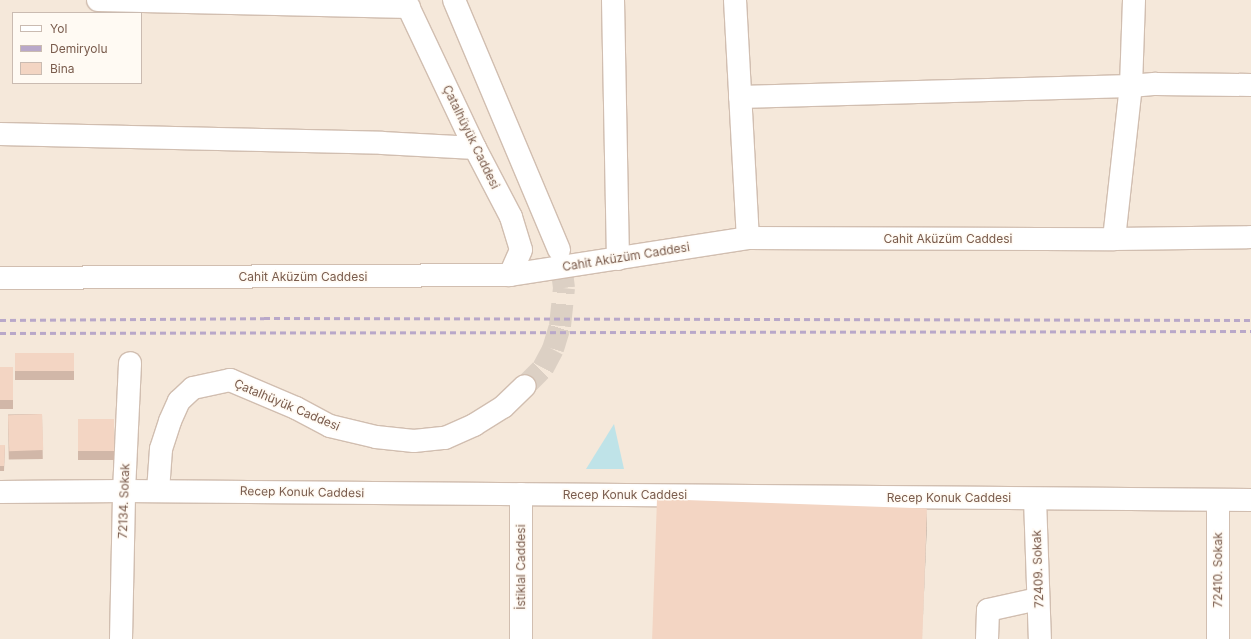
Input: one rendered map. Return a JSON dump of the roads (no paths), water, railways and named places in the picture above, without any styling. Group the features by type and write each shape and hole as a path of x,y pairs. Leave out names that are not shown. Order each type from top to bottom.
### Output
{"street":[{"path":"98,0 407,4"},
{"path":"454,0 559,250"},
{"path":"613,0 618,259"},
{"path":"735,0 748,238"},
{"path":"1114,239 1131,86 1134,0"},
{"name":"Çatalhüyük Caddesi","path":"407,4 475,148 511,217 521,250 510,275"},
{"path":"740,97 1131,86 1156,84 1251,85"},
{"path":"0,134 382,143 475,148"},
{"name":"Cahit Aküzüm Caddesi","path":"0,278 510,275 748,238 1114,239 1251,237"},
{"name":"72134. Sokak","path":"121,639 124,491 130,363"},
{"name":"Çatalhüyük Caddesi","path":"158,491 161,449 170,421 179,401 193,388 230,380 296,408 330,426 376,437 414,442 445,438 474,425 503,407 525,386"},
{"name":"Recep Konuk Caddesi","path":"0,492 158,491 1251,500"},
{"name":"İstiklal Caddesi","path":"520,639 521,494"},
{"name":"72409. Sokak","path":"1035,499 1040,639"},
{"name":"72410. Sokak","path":"1218,500 1218,639"},
{"path":"987,639 988,610 1038,599"}],"water":[{"path":"614,424 624,469 586,469"}],"tunnel":[{"path":"525,386 543,368 553,349 560,326 564,288 559,250"}],"railway":[{"path":"0,320 264,318 1251,320"},
{"path":"0,333 1251,331"}]}
